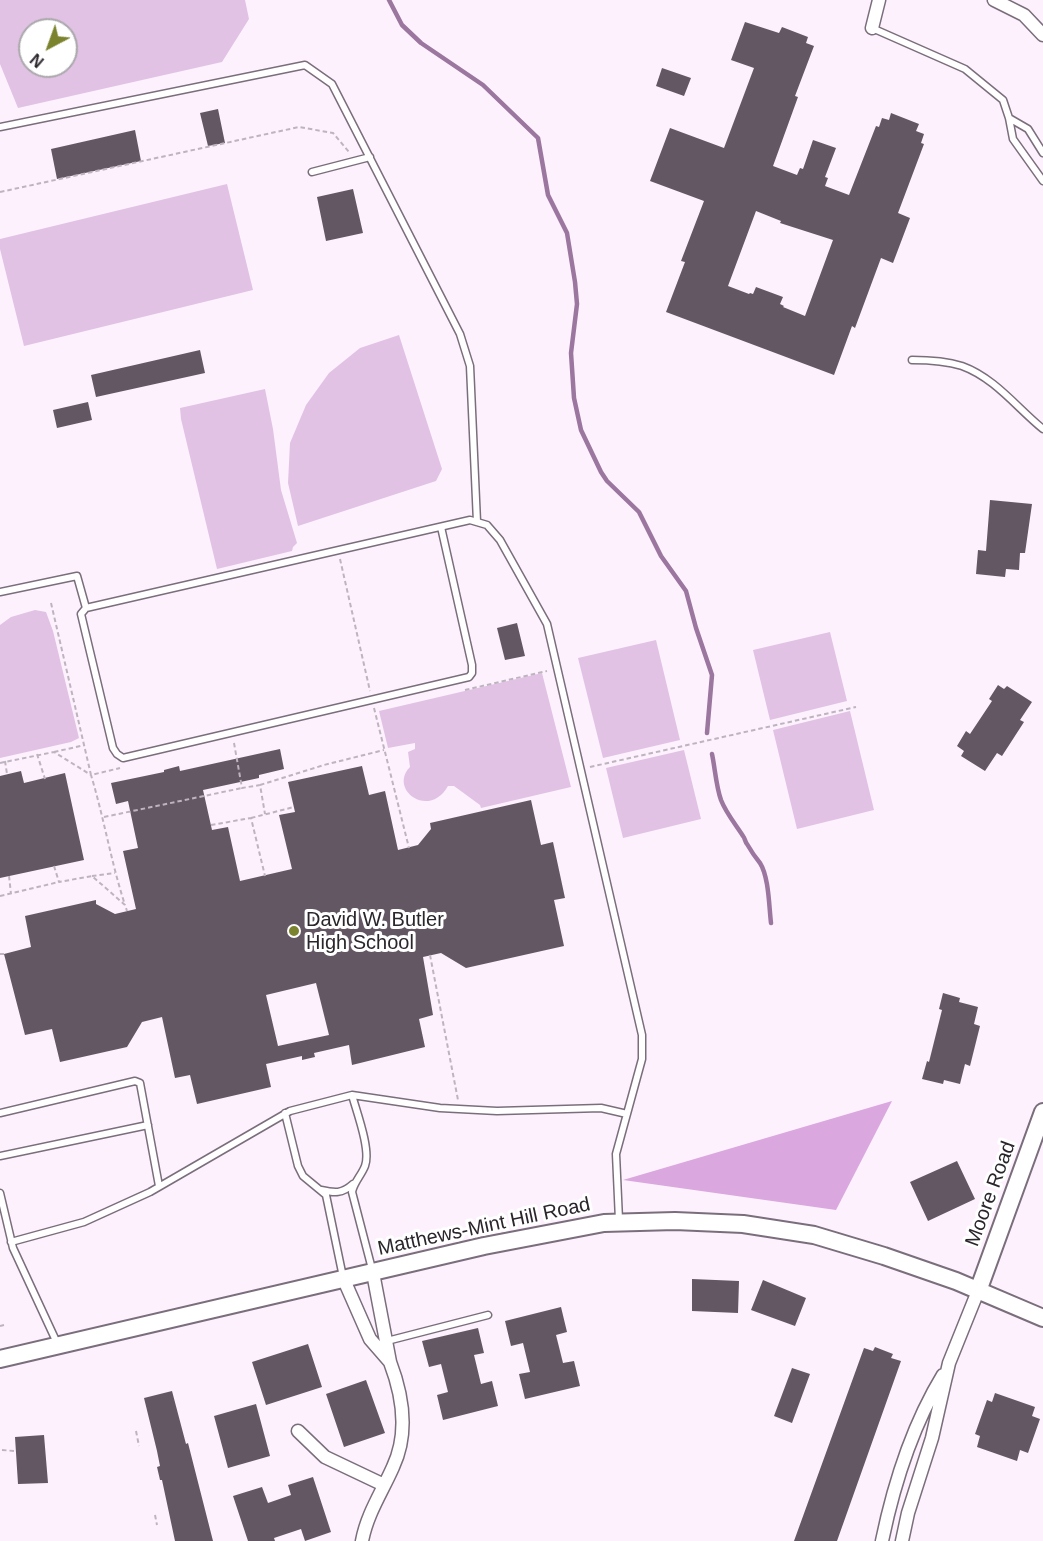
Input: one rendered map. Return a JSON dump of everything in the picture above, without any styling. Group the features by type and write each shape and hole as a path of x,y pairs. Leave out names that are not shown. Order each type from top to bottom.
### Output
{"street":[{"path":"872,28 879,0"},
{"path":"994,0 1024,15 1043,35"},
{"name":"Moore Road","path":"978,1291 1043,1112"},
{"name":"Matthews-Mint Hill Road","path":"0,1359 546,1233 620,1222 675,1221 743,1224 814,1235 884,1256 1043,1318"},
{"path":"362,1541 368,1518 398,1452 403,1420 400,1392 390,1362 373,1273"},
{"path":"344,1280 370,1340 390,1362"},
{"path":"882,1541 890,1502 904,1457 927,1401 949,1363 978,1291"},
{"path":"902,1541 908,1513 932,1438 949,1363"},
{"path":"298,1431 325,1457 384,1485"}],"lane":[{"path":"872,28 965,69 1003,100 1013,139 1043,181"},
{"path":"0,127 305,65 332,84 460,334 470,366 477,522"},
{"path":"1009,117 1028,129 1043,153"},
{"path":"312,172 370,157"},
{"path":"912,360 936,361 963,367 993,384 1043,429"},
{"path":"441,527 472,665 472,673 469,676 123,758 113,748 81,614 86,608 470,520 487,525 500,540 547,624 642,1035 642,1059 616,1154 616,1187 620,1222"},
{"path":"0,592 77,576 86,608"},
{"path":"0,1113 135,1081 140,1083 159,1186"},
{"path":"11,1242 84,1222 159,1186 285,1113 352,1095 440,1108 497,1111 601,1108 627,1114"},
{"path":"320,1189 344,1192 354,1184 365,1167 367,1155 352,1095"},
{"path":"285,1113 298,1166 303,1176 326,1195 344,1280"},
{"path":"0,1156 148,1125"},
{"path":"354,1184 352,1192 373,1273"},
{"path":"0,1193 11,1242 58,1345"},
{"path":"387,1341 488,1315"}],"path":[{"path":"0,192 300,127 333,133 357,160"},
{"path":"51,603 91,775 104,817 115,873 127,911"},
{"path":"582,770 856,707"},
{"path":"233,742 242,788"},
{"path":"0,763 85,745"},
{"path":"104,817 260,785 324,765 384,750"},
{"path":"54,752 91,775"},
{"path":"37,754 45,779"},
{"path":"5,762 7,774"},
{"path":"260,785 265,814"},
{"path":"211,825 294,807"},
{"path":"251,818 265,876"},
{"path":"54,866 59,882"},
{"path":"0,896 59,882 115,873"},
{"path":"9,876 11,894"},
{"path":"92,876 125,904"},
{"path":"430,955 460,1109"},
{"path":"0,1326 4,1325"},
{"path":"136,1431 139,1446"},
{"path":"2,1450 14,1451"},
{"path":"155,1515 157,1525"}],"shaded area":[{"path":"0,0 245,0 249,19 222,62 18,108 0,64"},
{"path":"227,184 253,290 24,346 0,249 0,239"},
{"path":"399,335 442,469 436,481 298,526 288,483 290,443 306,405 329,373 360,348"},
{"path":"265,389 281,490 297,543 292,551 217,569 180,408"},
{"path":"35,610 46,612 53,631 79,738 71,742 0,758 0,625 11,617"},
{"path":"830,632 847,701 770,720 753,650"},
{"path":"656,640 680,740 603,758 578,658"},
{"path":"542,673 571,787 481,808 454,786 448,786 440,796 431,800 422,801 407,792 404,784 410,767 408,752 415,749 415,743 388,748 379,711"},
{"path":"850,711 874,810 797,829 773,730"},
{"path":"684,750 701,819 623,838 606,768"},
{"path":"892,1101 836,1210 623,1180"}],"building":[{"path":"745,22 779,33 782,27 808,37 806,43 814,46 795,96 798,97 773,166 797,175 800,168 803,169 813,140 836,148 825,177 828,178 825,186 849,195 876,126 879,127 882,118 889,120 891,113 919,124 916,131 924,134 921,143 924,144 898,213 910,218 893,263 881,258 855,328 852,326 834,375 666,312 685,262 681,261 704,201 650,181 670,128 724,148 754,68 731,60","holes":["756,211 781,221 780,223 833,240 805,316 783,307 780,304 783,297 756,287 753,294 749,294 728,286"]},
{"path":"662,68 691,78 684,96 656,86"},
{"path":"218,109 225,143 208,146 200,113"},
{"path":"135,130 141,161 57,179 51,149"},
{"path":"353,189 363,233 326,241 317,197"},
{"path":"200,350 205,373 96,397 91,375"},
{"path":"88,402 92,420 57,428 53,410"},
{"path":"990,500 1032,504 1025,553 1020,553 1019,570 1006,569 1005,577 976,574 978,550 986,551"},
{"path":"517,623 525,656 505,660 497,628"},
{"path":"998,685 1004,689 1007,686 1032,702 1020,720 1024,722 1002,756 997,753 985,771 961,756 964,751 957,746 966,731 970,734 992,701 989,699"},
{"name":"David W. Butler High School","path":"280,749 284,769 259,775 259,778 203,790 212,830 228,827 240,881 292,869 279,815 295,812 288,782 362,766 369,795 385,791 398,850 418,845 431,829 430,823 531,800 541,845 553,842 565,898 554,900 564,946 466,968 441,953 423,957 433,1015 419,1019 425,1047 352,1065 349,1045 314,1053 315,1057 302,1060 302,1056 266,1064 271,1087 197,1104 190,1075 175,1078 162,1017 142,1022 127,1047 60,1062 52,1029 25,1035 4,954 31,947 25,916 96,900 96,904 115,914 136,909 123,851 138,848 128,801 116,804 111,783 164,772 164,770 179,766 180,771","holes":["316,983 329,1035 278,1046 266,995"]},
{"path":"21,771 24,783 65,773 84,860 0,878 0,776"},
{"path":"943,993 960,998 959,1002 978,1007 974,1024 980,1026 970,1066 965,1064 960,1084 944,1080 943,1084 922,1079 927,1061 929,1062 942,1010 939,1009"},
{"path":"957,1161 975,1199 928,1221 910,1182"},
{"path":"692,1279 739,1281 738,1313 692,1311"},
{"path":"763,1280 806,1298 795,1326 751,1310"},
{"path":"561,1307 567,1332 556,1335 563,1363 574,1361 580,1386 525,1399 519,1374 530,1372 523,1343 511,1346 505,1321"},
{"path":"478,1328 484,1353 474,1355 481,1384 492,1381 498,1406 443,1420 437,1395 448,1392 441,1364 429,1367 422,1341"},
{"path":"308,1344 322,1387 266,1405 252,1362"},
{"path":"875,1347 893,1354 891,1358 901,1361 837,1541 794,1541 864,1348 873,1351"},
{"path":"792,1368 810,1374 792,1423 774,1416"},
{"path":"366,1380 385,1433 344,1447 326,1394"},
{"path":"172,1391 213,1541 175,1541 157,1467 160,1466 144,1398"},
{"path":"995,1393 1035,1407 1032,1416 1040,1419 1028,1453 1020,1450 1017,1461 977,1447 980,1436 975,1434 987,1400 992,1402"},
{"path":"256,1404 270,1456 228,1468 214,1416"},
{"path":"44,1435 48,1483 18,1484 15,1437"},
{"path":"313,1477 331,1532 305,1541 301,1529 274,1538 275,1541 248,1541 233,1496 262,1487 268,1503 291,1495 288,1485"}],"waterway":[{"path":"389,0 402,25 421,43 483,85 538,138 548,195 567,233 575,282 577,304 571,353 574,398 581,430 601,472 607,481 639,512 661,556 686,591 712,675 707,733"},
{"path":"712,754 723,805 763,869 771,923"}],"place":[{"name":"David W. Butler High School","path":"294,931"}]}
